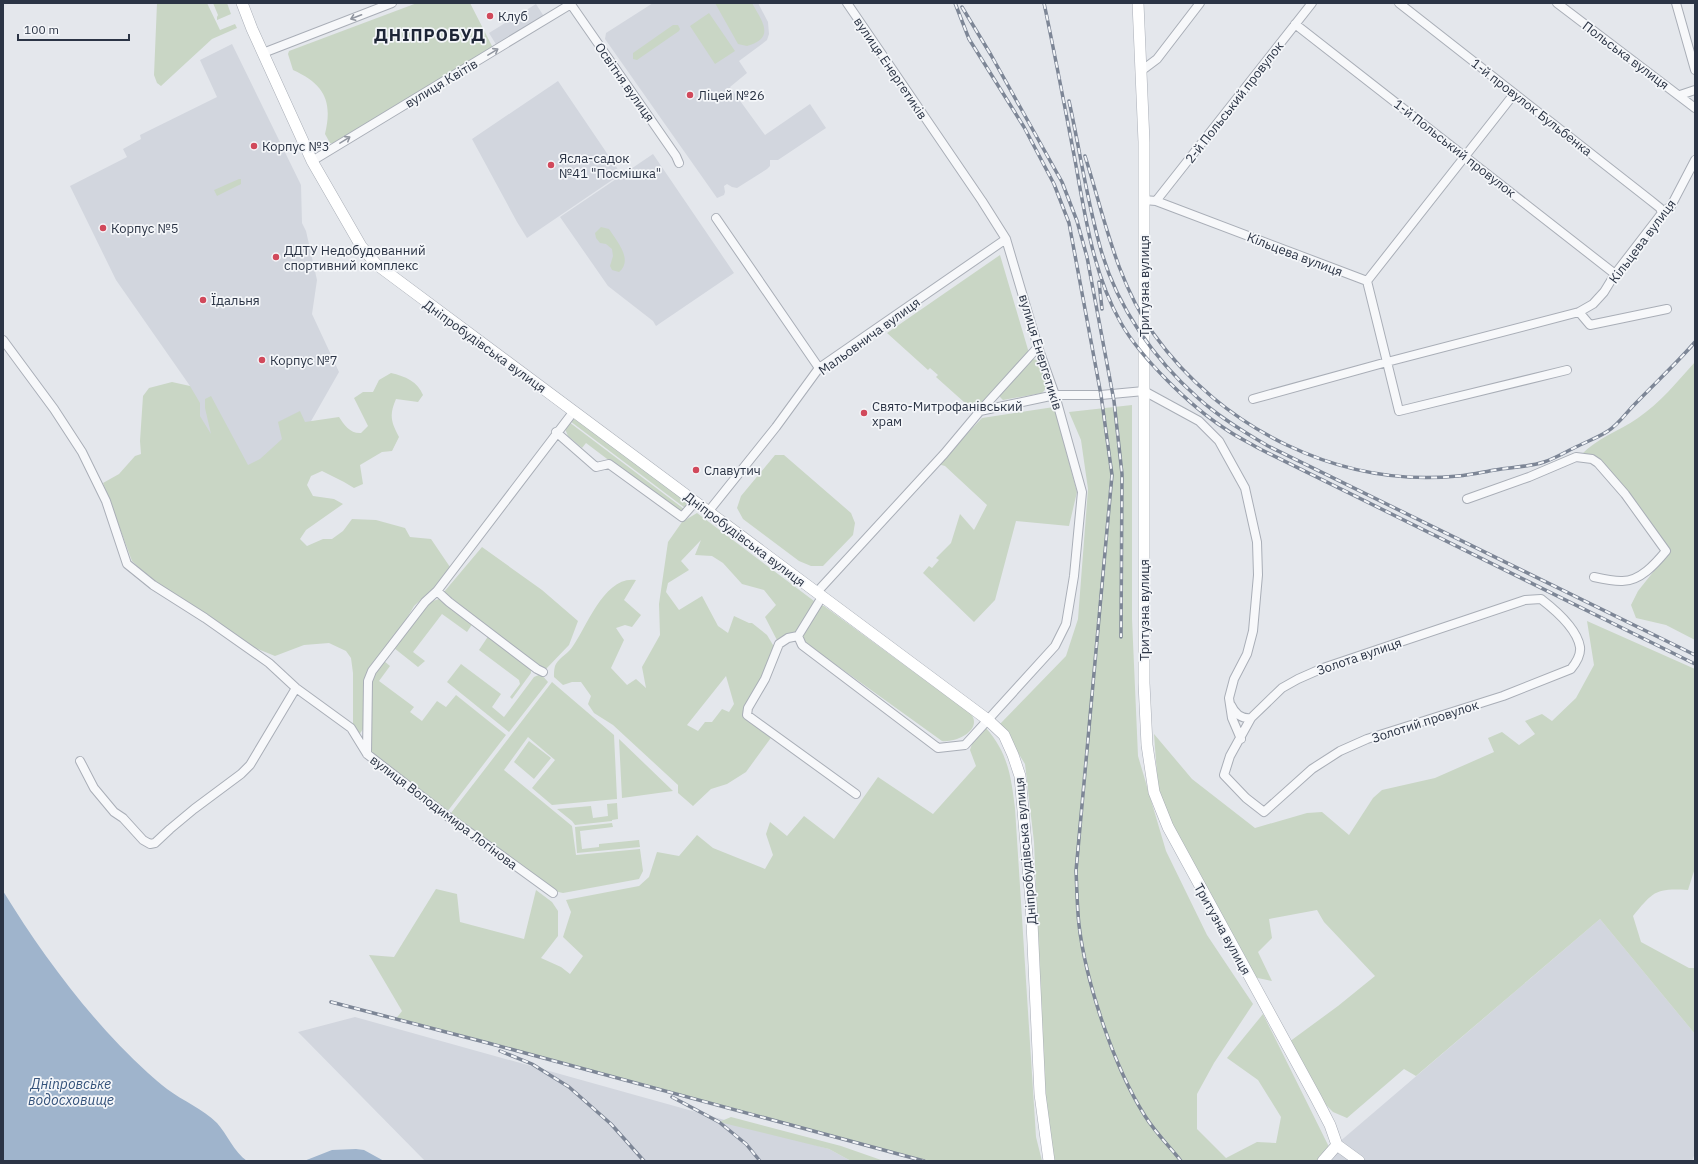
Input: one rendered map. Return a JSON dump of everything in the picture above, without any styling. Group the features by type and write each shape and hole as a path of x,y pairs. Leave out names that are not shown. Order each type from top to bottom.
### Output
{"street":[{"name":"Дніпробудівська вулиця","path":"242,3 252,29 312,161 362,246 376,264 988,720 1004,735 1020,776 1031,908 1040,1094 1049,1161"},
{"path":"263,52 392,3"},
{"name":"вулиця Енергетиків","path":"798,636 802,645 938,748 965,745 1013,694 1055,646 1066,624 1074,576 1082,492 1055,395 1038,347 1006,239 982,201 846,3"},
{"name":"Тритузна вулиця","path":"1138,3 1144,200 1144,682 1147,745 1154,792 1168,827 1316,1098 1330,1125 1337,1145"},
{"path":"1141,71 1156,59 1200,3"},
{"name":"2-й Польський провулок","path":"1156,201 1312,3"},
{"name":"1-й провулок Бульбенка","path":"1399,3 1650,200 1660,208 1662,213"},
{"name":"Польська вулиця","path":"1557,3 1680,95 1695,108"},
{"path":"1676,3 1695,70"},
{"name":"вулиця Квітів","path":"312,161 571,4"},
{"name":"Освітня вулиця","path":"571,4 679,162"},
{"name":"1-й Польський провулок","path":"1296,24 1615,274"},
{"path":"1680,95 1695,90"},
{"path":"1514,94 1367,281 1399,411 1567,370"},
{"path":"1695,97 1695,104"},
{"name":"Кільцева вулиця","path":"1253,399 1579,312 1593,304 1604,292 1615,274 1662,213 1671,206 1695,160"},
{"name":"Кільцева вулиця","path":"1144,200 1156,201 1367,281"},
{"path":"716,218 819,368"},
{"name":"Мальовнича вулиця","path":"708,512 776,428 819,368 1006,239"},
{"path":"1579,312 1590,325 1668,309"},
{"name":"вулиця Володимира Логінова","path":"3,340 54,409 82,452 106,501 127,564 152,585 205,618 269,663 296,688 351,728 367,754 447,816 553,893"},
{"path":"856,794 747,715 748,708 765,679 779,644 788,638 798,636 819,594 1038,347"},
{"path":"980,411 1055,395 1101,395 1144,391 1199,421 1219,441 1244,488 1257,542 1258,582 1253,631 1247,654 1234,679 1229,698 1232,718 1241,739"},
{"path":"367,754 368,681 372,671 425,602 437,591 556,432 574,411"},
{"path":"556,432 596,467 609,464 682,517 695,502"},
{"path":"1467,499 1529,477 1576,457 1592,459 1598,463 1625,494 1666,551 1652,568 1634,578 1621,581 1594,577"},
{"path":"437,591 449,602 543,672"},
{"name":"Золота вулиця","path":"1224,775 1230,756 1241,739 1251,718 1282,688 1298,678 1322,668 1525,600 1541,599"},
{"name":"Золотий провулок","path":"1224,775 1246,798 1264,812 1312,769 1340,751 1367,739 1503,696 1571,669 1578,660 1580,648 1577,637 1555,609 1541,599"},
{"path":"80,761 94,788 114,812 123,818 143,840 150,844 155,844 194,809 241,774 250,765 296,688"},
{"path":"1229,698 1233,709 1239,716 1251,718"},
{"path":"1323,1161 1337,1145 1359,1161"}],"shaded area":[{"name":"Ліцей №26","path":"653,3 758,3 768,22 769,34 767,40 739,61 747,73 730,87 765,135 810,104 826,128 778,160 770,160 770,166 767,169 737,188 727,184 724,186 724,195 717,198 605,39 606,33"},
{"path":"536,4 545,18 497,46 489,33"},
{"path":"232,44 301,185 302,223 306,231 317,280 312,314 339,372 306,430 249,472 194,421 190,386 116,280 70,186 127,157 123,149 141,139 140,135 217,97 200,60"},
{"name":"Ясла-садок №41 \"Посмішка\"","path":"558,81 621,174 527,238 472,139"},
{"path":"653,154 734,273 656,326 653,321 608,286 560,217"},
{"path":"1600,919 1695,1034 1695,1153 1692,1161 1317,1161"},
{"path":"355,1017 829,1149 851,1161 425,1161 298,1032"}],"green space":[{"path":"157,3 207,3 220,30 235,24 237,28 212,39 161,86 157,83 154,75"},
{"path":"213,3 227,3 231,14 217,20 218,15"},
{"path":"417,3 470,3 493,48 333,143 330,143 325,134 328,112 324,95 312,81 293,70 288,54 289,51"},
{"path":"715,3 752,3 760,16 764,28 764,34 756,43 747,46 738,44"},
{"path":"709,13 735,51 715,64 690,26"},
{"path":"673,25 678,25 680,29 679,31 637,60 633,59 633,53"},
{"path":"241,179 241,184 217,196 214,190"},
{"path":"601,227 609,229 622,250 625,262 619,272 612,270 610,266 613,256 612,249 606,244 600,243 596,238 595,233"},
{"path":"1000,255 1029,353 974,411 936,377 938,375 930,368 928,370 887,333"},
{"path":"1033,359 1040,361 1047,382 1045,390 1042,393 1003,400 1000,397 1000,393"},
{"path":"1695,362 1695,640 1666,625 1636,618 1631,605 1638,591 1669,552 1599,462 1581,455 1594,444 1631,423 1654,406"},
{"path":"391,373 410,380 418,386 423,395 418,402 396,399 392,410 392,418 394,427 399,437 392,451 382,452 360,465 363,484 354,488 322,471 311,476 307,485 313,496 334,499 343,504 306,530 300,539 307,546 323,539 332,539 343,531 352,519 376,520 405,528 410,537 431,539 450,567 438,584 414,606 400,630 369,670 365,726 359,735 353,726 353,673 351,658 346,651 329,643 304,645 275,656 253,647 155,583 132,561 103,483 119,474 135,456 141,454 140,441 143,396 149,388 172,382 190,386 200,403 200,416 211,434 205,408 205,399 211,396 248,465 260,459 282,439 278,422 300,411 305,422 339,417 351,430 361,433 368,426 354,398 363,392 373,392 379,380"},
{"path":"1132,405 1132,619 1138,756 1166,851 1207,935 1253,1004 1214,1063 1197,1094 1197,1129 1226,1158 1257,1142 1276,1143 1281,1117 1258,1080 1227,1058 1263,1014 1331,1151 1319,1161 1051,1161 1044,1086 1034,842 1025,764 1000,724 1066,656 1078,619 1088,489 1081,440 1069,412"},
{"path":"1054,407 1077,492 1069,526 1016,521 995,600 974,622 923,573 929,566 932,568 939,560 936,558 951,543 960,514 974,530 987,505 945,466 938,464 982,418"},
{"path":"572,419 579,420 687,502 685,508 570,421"},
{"path":"569,422 684,509 681,511 676,511 586,443 582,448 568,436 565,429"},
{"path":"775,455 784,455 851,513 855,523 853,535 823,566 811,566 799,561 743,519 737,508 741,496"},
{"path":"697,513 818,604 798,636 779,644 765,617 776,605 764,590 742,584 723,563 712,556 695,555 701,540 681,561 689,570 668,583 666,592 679,610 702,596 718,626 728,633 734,616 752,623 767,635 776,650 747,714 773,735 746,772 727,784 711,789 693,806 678,793 678,785 613,725 594,713 588,704 591,696 581,682 572,682 563,685 554,677 554,668 556,664 571,648 606,593 615,585 625,581 636,580 624,600 641,615 632,627 625,625 616,628 624,640 611,668 627,685 636,679 646,688 642,667 660,635 659,604 668,542 682,522","holes":["726,676 734,704 729,712 722,709 712,722 705,722 698,731 687,725"]},
{"path":"482,547 542,590 578,621 569,645 545,670 540,668 444,592"},
{"path":"439,599 473,623 467,632 442,614 413,652 425,661 418,667 394,648 427,603"},
{"path":"819,606 824,606 971,714 974,720 974,725 971,730 960,738 942,741 807,644 802,637"},
{"path":"1587,621 1695,669 1695,868 1688,890 1668,890 1656,893 1645,902 1633,916 1641,942 1689,968 1695,968 1695,1034 1600,919 1416,1076 1404,1069 1347,1118 1333,1112 1325,1104 1289,1042 1338,1006 1375,976 1324,922 1317,910 1269,919 1272,938 1258,952 1272,981 1253,977 1172,825 1158,788 1154,734 1192,779 1255,828 1307,813 1322,812 1349,835 1373,798 1382,790 1435,778 1494,752 1488,738 1502,732 1519,745 1535,734 1525,721 1542,714 1552,721 1576,698 1594,665"},
{"path":"489,635 531,668 531,673 512,699 510,697 520,684 519,680 479,650"},
{"path":"384,661 390,666 379,681 414,707 410,712 422,721 437,701 446,707 456,695 506,735 447,812 371,754 368,746 371,677"},
{"path":"461,664 501,694 492,707 504,717 534,677 541,674 548,682 509,732 447,682"},
{"path":"552,682 614,735 617,799 552,805 532,788 555,760 528,737 504,770 572,826 576,855 640,849 643,871 639,879 563,893 554,891 451,813"},
{"path":"986,728 1004,756 1010,775 1014,796 1036,1137 1042,1161 924,1161 488,1043 395,1020 402,1011 369,955 394,957 436,889 457,894 460,922 524,939 536,890 552,902 558,911 558,936 541,958 561,967 570,974 583,956 563,937 571,912 566,900 639,886 649,877 657,852 679,856 697,835 713,848 765,869 773,855 766,834 770,822 787,836 804,816 834,839 878,777 933,814 976,766 970,750 973,741"},
{"path":"619,739 673,791 622,798"},
{"path":"529,741 551,758 534,779 514,762"},
{"path":"617,803 618,819 575,825 557,809 591,806 593,818 608,816 607,804"},
{"path":"612,823 613,827 580,831 582,849 599,847 599,844 639,840 640,847 577,853 575,827"},
{"path":"731,1117 841,1146 884,1161 851,1161 829,1149 719,1122"}],"water":[{"name":"Дніпровське водосховище","path":"3,891 51,963 107,1032 127,1053 162,1085 206,1113 217,1123 234,1148 247,1161 3,1161"},
{"path":"332,1150 364,1150 384,1161 304,1161"}],"railway":[{"path":"955,3 969,39 1024,127 1054,184 1069,223 1101,395 1112,475 1076,871 1079,925 1088,972 1112,1049 1145,1116 1181,1161"},
{"path":"1044,3 1091,244 1103,285 1111,304 1129,336 1140,351 1167,380 1211,419 1233,434 1260,449 1695,664"},
{"path":"962,7 991,55 1062,182 1077,221 1087,257 1114,401 1122,474 1121,637"},
{"path":"1069,101 1096,232 1108,271 1117,292 1127,312 1152,349 1182,383 1198,398 1223,418 1268,446 1695,655"},
{"path":"1085,156 1120,270 1140,313 1153,333 1181,367 1213,398 1248,424 1287,445 1328,461 1370,472 1414,477 1463,476 1544,462 1553,459 1612,428 1695,342"},
{"path":"1099,282 1102,309"},
{"path":"331,1002 924,1161"},
{"path":"500,1051 532,1064 569,1087 611,1124 644,1161"},
{"path":"672,1097 719,1122 746,1144 760,1161"}],"place":[{"name":"Клуб","path":"490,16"},
{"name":"Ліцей №26","path":"690,95"},
{"name":"Корпус №3","path":"254,146"},
{"name":"Ясла-садок №41 \"Посмішка\"","path":"551,165"},
{"name":"Корпус №5","path":"103,228"},
{"name":"ДДТУ Недобудованний спортивний комплекс","path":"276,257"},
{"name":"Їдальня","path":"203,300"},
{"name":"Корпус №7","path":"262,360"},
{"name":"Свято-Митрофанівський храм","path":"864,413"},
{"name":"Славутич","path":"696,470"}],"district":[{"name":"ДНІПРОБУД","path":"430,35"}]}
